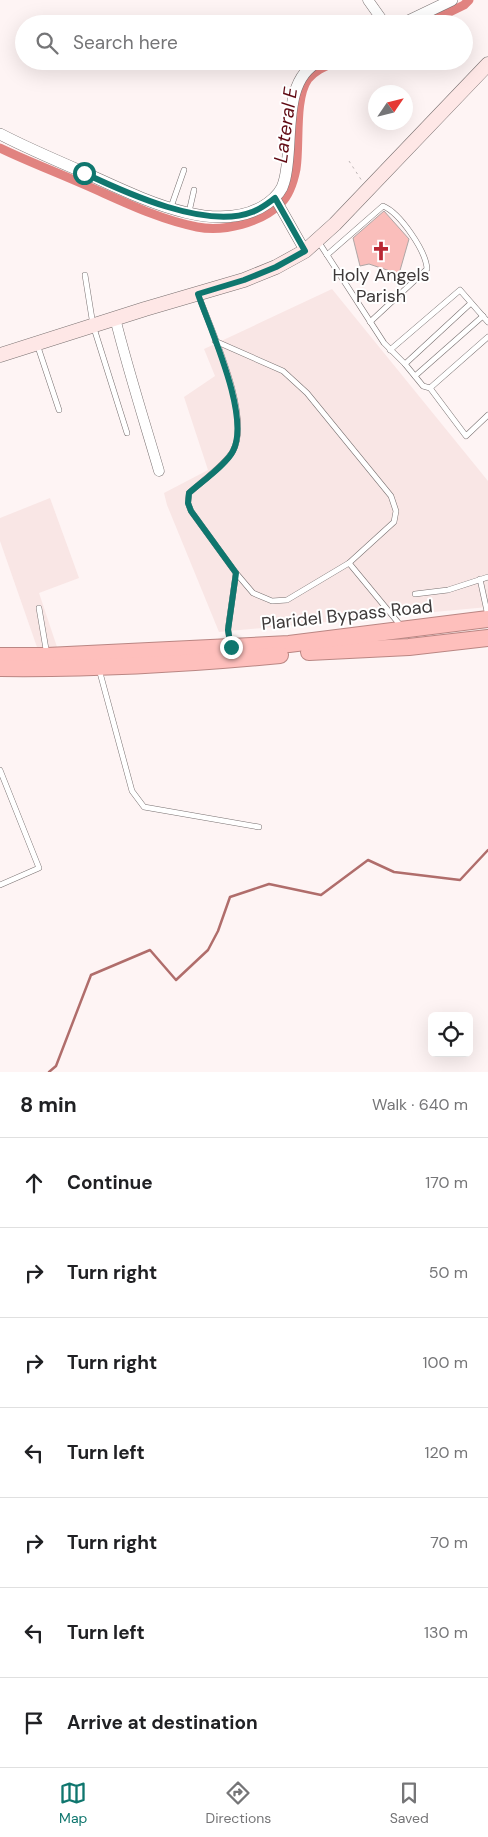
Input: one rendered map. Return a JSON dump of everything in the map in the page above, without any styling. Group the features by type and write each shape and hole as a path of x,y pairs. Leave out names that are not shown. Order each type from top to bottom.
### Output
{"highway":[{"name":"Plaridel Bypass Road","path":"0,656 98,666 233,653 488,618"},
{"name":"Plaridel Bypass Road","path":"0,668 49,662 233,653 409,648 488,638"}],"main road":[{"path":"0,355 115,318 244,280 276,267 305,251 318,241 368,190 488,64"}],"street":[{"path":"368,0 379,15"},
{"path":"421,15 452,0"},
{"path":"305,251 278,202 284,183 293,99 299,79 307,70"},
{"path":"0,134 116,188 171,208 212,216 230,216 251,213 278,202"},
{"path":"115,318 131,382 144,418 158,471"}],"lane":[{"path":"171,208 184,170"},
{"path":"189,212 194,190"},
{"path":"327,255 383,206 400,221 423,253 427,269 370,322"},
{"path":"318,241 377,333 423,386 430,388 466,436 488,415"},
{"path":"85,274 93,325 126,433"},
{"path":"390,350 460,290 488,322"},
{"path":"198,294 234,394 239,434 233,452 189,493 188,503 191,511 253,593 272,601 288,600 349,563 394,522 396,511 390,496 307,393 283,371 215,341"},
{"path":"405,364 471,303"},
{"path":"415,376 483,316"},
{"path":"430,388 488,337"},
{"path":"36,343 59,410"},
{"path":"349,563 404,630"},
{"path":"233,653 228,630 236,573"},
{"path":"415,594 448,590 488,577"},
{"path":"480,580 488,618"},
{"path":"39,608 49,662"},
{"path":"98,666 132,791 144,807 259,827"},
{"path":"0,770 38,868 0,884"}],"path":[{"path":"349,162 368,190"}],"shaded area":[{"path":"332,289 488,481 488,607 219,632 167,505 164,493 208,470 184,397 215,376 204,349"},
{"path":"50,498 79,578 39,593 58,650 38,650 0,541 0,518"}],"building":[{"name":"Holy Angels Parish","path":"384,211 409,239 399,274 369,264 360,266 353,238"}],"waterway":[{"name":"Lateral E","path":"443,15 464,5 469,0"},
{"name":"Lateral E","path":"0,148 125,203 182,224 208,228 230,227 253,221 263,216 273,210 286,196 296,169 301,98 308,79 318,70"},
{"path":"49,1072 56,1066 91,975 150,950 176,980 208,950 218,931 230,897 269,884 321,895 368,860 394,872 460,880 488,850"}],"place":[{"name":"Holy Angels Parish","path":"381,251"}],"route":[{"path":"84,173 116,188 171,208 196,214 230,216 251,213 275,198 282,207 305,251 276,267 244,280 198,294 234,394 239,434 233,452 217,469 189,493 188,503 191,511 236,573 228,630 231,647"}]}
